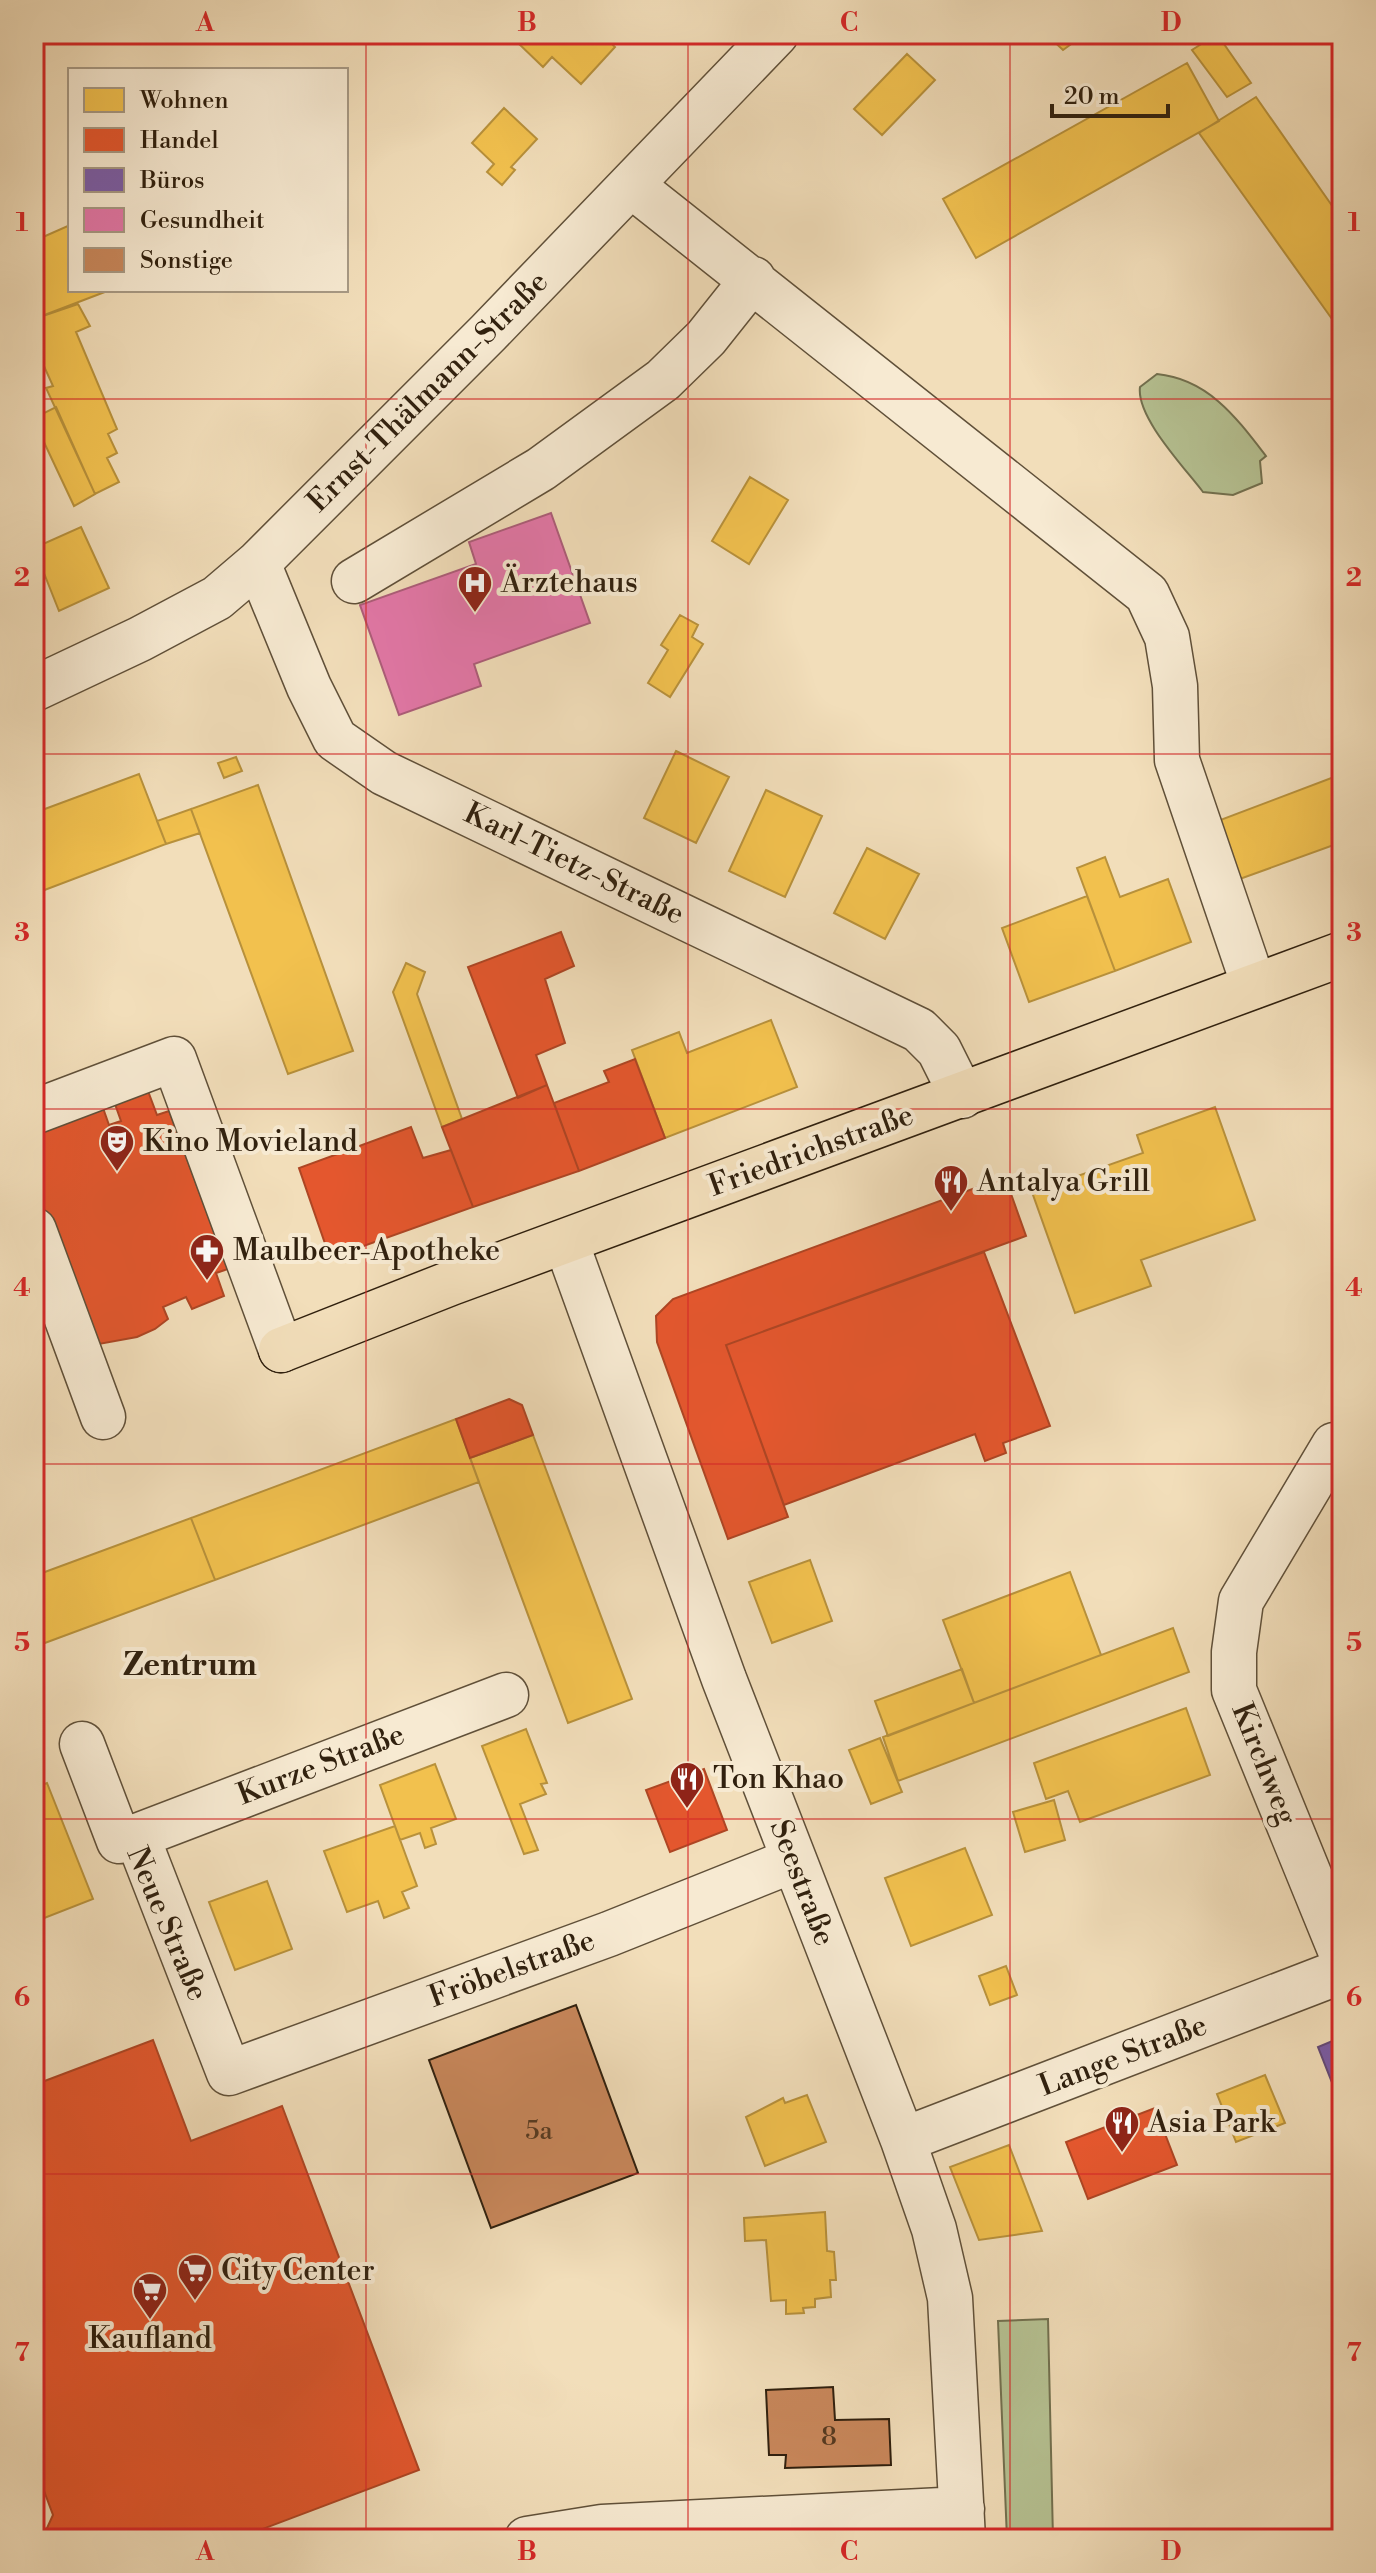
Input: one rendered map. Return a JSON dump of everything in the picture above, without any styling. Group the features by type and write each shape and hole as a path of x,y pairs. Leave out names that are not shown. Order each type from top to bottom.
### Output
{"main road":[{"name":"Friedrichstraße","path":"281,1350 1342,954"}],"street":[{"name":"Ernst-Thälmann-Straße","path":"34,689 140,639 217,598 258,563 776,34"},
{"path":"631,185 1147,594 1167,637 1175,686 1177,760 1254,986"},
{"path":"354,581 541,469 663,380 706,338 753,279"},
{"name":"Karl-Tietz-Straße","path":"258,563 309,687 335,739 384,773 919,1030 939,1050 962,1096"},
{"path":"34,1112 174,1059 281,1350"},
{"path":"34,1230 103,1417"},
{"name":"Seestraße","path":"566,1242 934,2229 950,2298 963,2524"},
{"name":"Kirchweg","path":"1334,1445 1241,1601 1234,1652 1234,1690 1342,1955"},
{"name":"Kurze Straße","path":"137,1836 506,1695"},
{"name":"Neue Straße","path":"82,1744 119,1841 137,1836 229,2073"},
{"name":"Fröbelstraße","path":"229,2073 609,1934 794,1860"},
{"name":"Lange Straße","path":"903,2140 1342,1971"},
{"path":"527,2539 602,2527 963,2524"}],"green space":[{"path":"1157,374 1191,383 1232,414 1266,456 1260,461 1262,483 1233,495 1203,492 1145,413 1140,387"},
{"path":"1048,2319 1053,2539 1007,2539 998,2321"}],"building: Wohnen":[{"path":"525,34 601,34 615,47 581,84 552,57 543,67 517,42"},
{"path":"1046,34 1085,34 1063,50"},
{"path":"1217,34 1251,83 1227,97 1192,50"},
{"path":"907,54 935,80 882,135 854,109"},
{"path":"1187,63 1219,121 976,258 943,199"},
{"path":"1256,97 1342,220 1342,333 1199,133"},
{"path":"504,108 537,139 511,167 515,170 502,185 487,172 494,164 472,143"},
{"path":"68,226 68,292 105,292 34,319 34,241"},
{"path":"78,304 90,326 76,332 117,429 108,434 117,453 107,458 119,482 95,494 46,388 53,386 34,344 34,319"},
{"path":"56,407 95,494 74,506 34,421 34,418"},
{"path":"750,477 788,500 749,564 712,541"},
{"path":"81,527 109,588 59,611 34,548"},
{"path":"680,615 698,625 692,637 703,644 670,697 648,683 668,650 661,645"},
{"path":"676,751 729,777 696,843 644,818"},
{"path":"236,757 242,771 224,778 218,763"},
{"path":"139,774 166,844 34,894 34,813"},
{"path":"1342,774 1342,842 1237,880 1215,822"},
{"path":"258,785 353,1051 288,1074 191,809"},
{"path":"766,790 822,816 785,897 729,871"},
{"path":"191,809 200,833 166,844 157,821"},
{"path":"867,848 919,874 885,939 834,913"},
{"path":"1105,857 1120,897 1168,879 1191,942 1115,971 1077,868"},
{"path":"1087,896 1115,971 1029,1002 1002,928"},
{"path":"406,963 425,972 417,994 462,1119 442,1127 393,992"},
{"path":"771,1020 797,1087 665,1138 632,1050 679,1032 687,1053"},
{"path":"1215,1107 1255,1220 1141,1260 1151,1286 1075,1313 1032,1192 1143,1153 1137,1135"},
{"path":"456,1419 479,1482 215,1580 191,1518"},
{"path":"533,1435 632,1699 568,1723 470,1458"},
{"path":"191,1518 215,1580 34,1647 34,1576"},
{"path":"810,1560 832,1621 772,1643 749,1582"},
{"path":"1070,1572 1101,1655 974,1703 943,1620"},
{"path":"1173,1628 1189,1672 898,1781 883,1737"},
{"path":"962,1669 974,1703 888,1736 875,1701"},
{"path":"1186,1708 1210,1775 1080,1822 1068,1791 1046,1799 1034,1763"},
{"path":"526,1729 547,1783 541,1784 546,1794 520,1804 538,1850 524,1854 482,1746"},
{"path":"880,1738 902,1792 871,1804 849,1750"},
{"path":"435,1764 456,1819 431,1828 436,1844 425,1848 420,1833 400,1840 380,1785"},
{"path":"47,1783 93,1899 34,1922 34,1788"},
{"path":"1054,1800 1065,1840 1025,1852 1013,1812"},
{"path":"395,1826 417,1886 402,1892 409,1908 384,1918 378,1901 347,1912 324,1851"},
{"path":"965,1848 992,1915 911,1946 885,1878"},
{"path":"267,1881 292,1949 235,1970 209,1902"},
{"path":"1006,1966 1017,1995 990,2005 979,1976"},
{"path":"1265,2075 1285,2123 1236,2142 1217,2094"},
{"path":"807,2095 826,2142 765,2166 746,2117 783,2098 785,2103"},
{"path":"1009,2145 1042,2231 979,2240 950,2167"},
{"path":"825,2212 827,2251 834,2252 836,2280 830,2280 831,2297 815,2299 815,2307 803,2308 804,2313 786,2314 786,2300 771,2301 766,2240 745,2241 744,2218"}],"building: Handel":[{"path":"561,932 574,966 545,979 565,1043 536,1055 547,1085 518,1098 468,967"},
{"path":"635,1059 665,1138 579,1171 554,1103 609,1082 604,1071"},
{"path":"547,1085 579,1171 473,1207 442,1127"},
{"path":"148,1091 157,1115 169,1111 228,1269 216,1273 224,1296 192,1309 186,1297 163,1307 168,1319 155,1329 137,1337 99,1344 63,1280 34,1199 34,1152 38,1150 34,1134 103,1108 109,1125 121,1121 115,1104"},
{"path":"411,1127 423,1158 451,1150 473,1207 330,1258 299,1168"},
{"path":"1005,1177 1026,1236 726,1345 788,1517 728,1539 657,1342 656,1316 673,1299"},
{"path":"984,1252 1050,1426 1003,1443 1006,1453 985,1461 975,1434 784,1505 726,1345"},
{"path":"509,1399 522,1405 533,1435 470,1458 456,1419"},
{"name":"Ton Khao","path":"704,1769 727,1830 670,1852 646,1790"},
{"name":"City Center","path":"153,2040 191,2141 282,2106 419,2470 236,2539 42,2539 53,2515 34,2464 34,2085"},
{"name":"Asia Park","path":"1155,2108 1177,2165 1088,2199 1066,2142"}],"building: Büros":[{"path":"1342,2037 1342,2108 1318,2047"}],"building: Gesundheit":[{"name":"Ärztehaus","path":"551,513 590,623 474,664 481,686 399,715 360,605 476,564 469,542"}],"building: Sonstige":[{"path":"576,2005 638,2173 491,2228 429,2060"},
{"path":"833,2387 835,2420 889,2419 891,2465 785,2468 786,2455 769,2455 766,2390"}],"place":[{"name":"Ärztehaus","path":"475,614"},
{"name":"Kino Movieland","path":"117,1173"},
{"name":"Antalya Grill","path":"951,1213"},
{"name":"Maulbeer-Apotheke","path":"207,1282"},
{"name":"Ton Khao","path":"687,1810"},
{"name":"Asia Park","path":"1122,2154"},
{"name":"City Center","path":"195,2302"},
{"name":"Kaufland","path":"150,2321"}],"district":[{"name":"Zentrum","path":"190,1665"}]}
